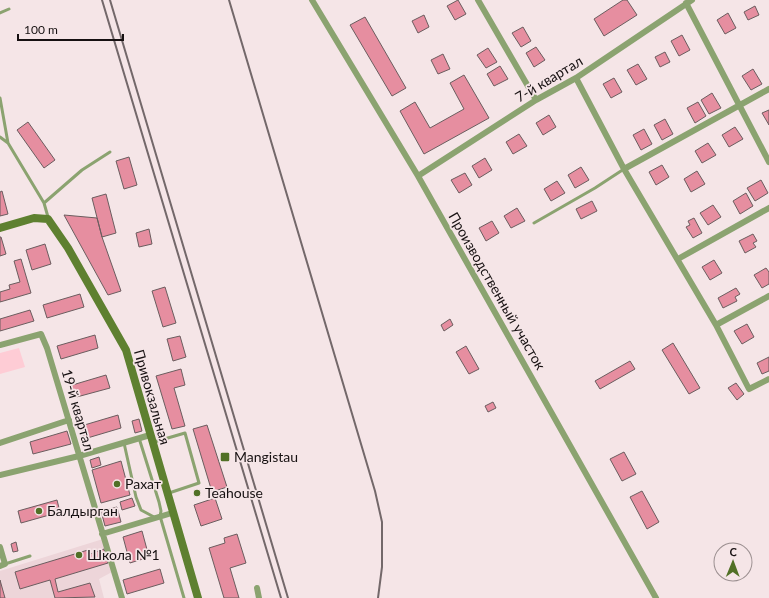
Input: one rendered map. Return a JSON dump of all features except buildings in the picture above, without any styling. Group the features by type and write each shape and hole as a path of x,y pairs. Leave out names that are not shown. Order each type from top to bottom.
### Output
{"street":[{"name":"Производственный участок","path":"312,0 418,176 656,598"},
{"path":"478,0 536,100"},
{"name":"7-й квартал","path":"418,176 536,100 576,78 689,2"},
{"path":"689,2 769,162"},
{"path":"576,78 624,169 678,258 716,325 749,389 769,379"},
{"path":"624,169 769,89"},
{"path":"678,258 769,208"},
{"path":"0,228 34,218 48,219"},
{"name":"Привокзальная","path":"48,219 68,248 126,350 172,513 198,598"},
{"path":"716,325 769,296"},
{"name":"19-й квартал","path":"0,345 41,334 47,348 122,598"},
{"path":"0,443 68,420"},
{"path":"0,475 79,456 139,438 151,439"},
{"path":"102,534 172,513"},
{"path":"0,547 2,565"},
{"path":"257,588 259,598"}],"lane":[{"path":"0,13 9,9"},
{"path":"0,98 8,144"},
{"path":"0,136 8,144 44,203 48,219"},
{"path":"44,203 82,170 110,152"},
{"path":"534,223 595,188 624,169"},
{"path":"151,439 185,433 199,483 167,494"},
{"path":"139,438 159,502 161,511 158,517 184,598"},
{"path":"124,443 136,497 141,510 148,515 158,517"},
{"path":"2,565 30,556"}],"shaded area":[{"path":"19,348 25,367 0,374 0,353"},
{"name":"Школа №1","path":"103,539 112,572 99,579 104,598 0,598 0,571"}],"railway":[{"path":"102,0 281,598"},
{"path":"110,0 288,598"},
{"path":"229,0 375,491 382,522 382,567 378,598"}],"place":[{"name":"Mangistau","path":"225,457"},
{"name":"Рахат","path":"117,484"},
{"name":"Teahouse","path":"197,493"},
{"name":"Балдырган","path":"39,511"},
{"name":"Школа №1","path":"79,555"}]}
